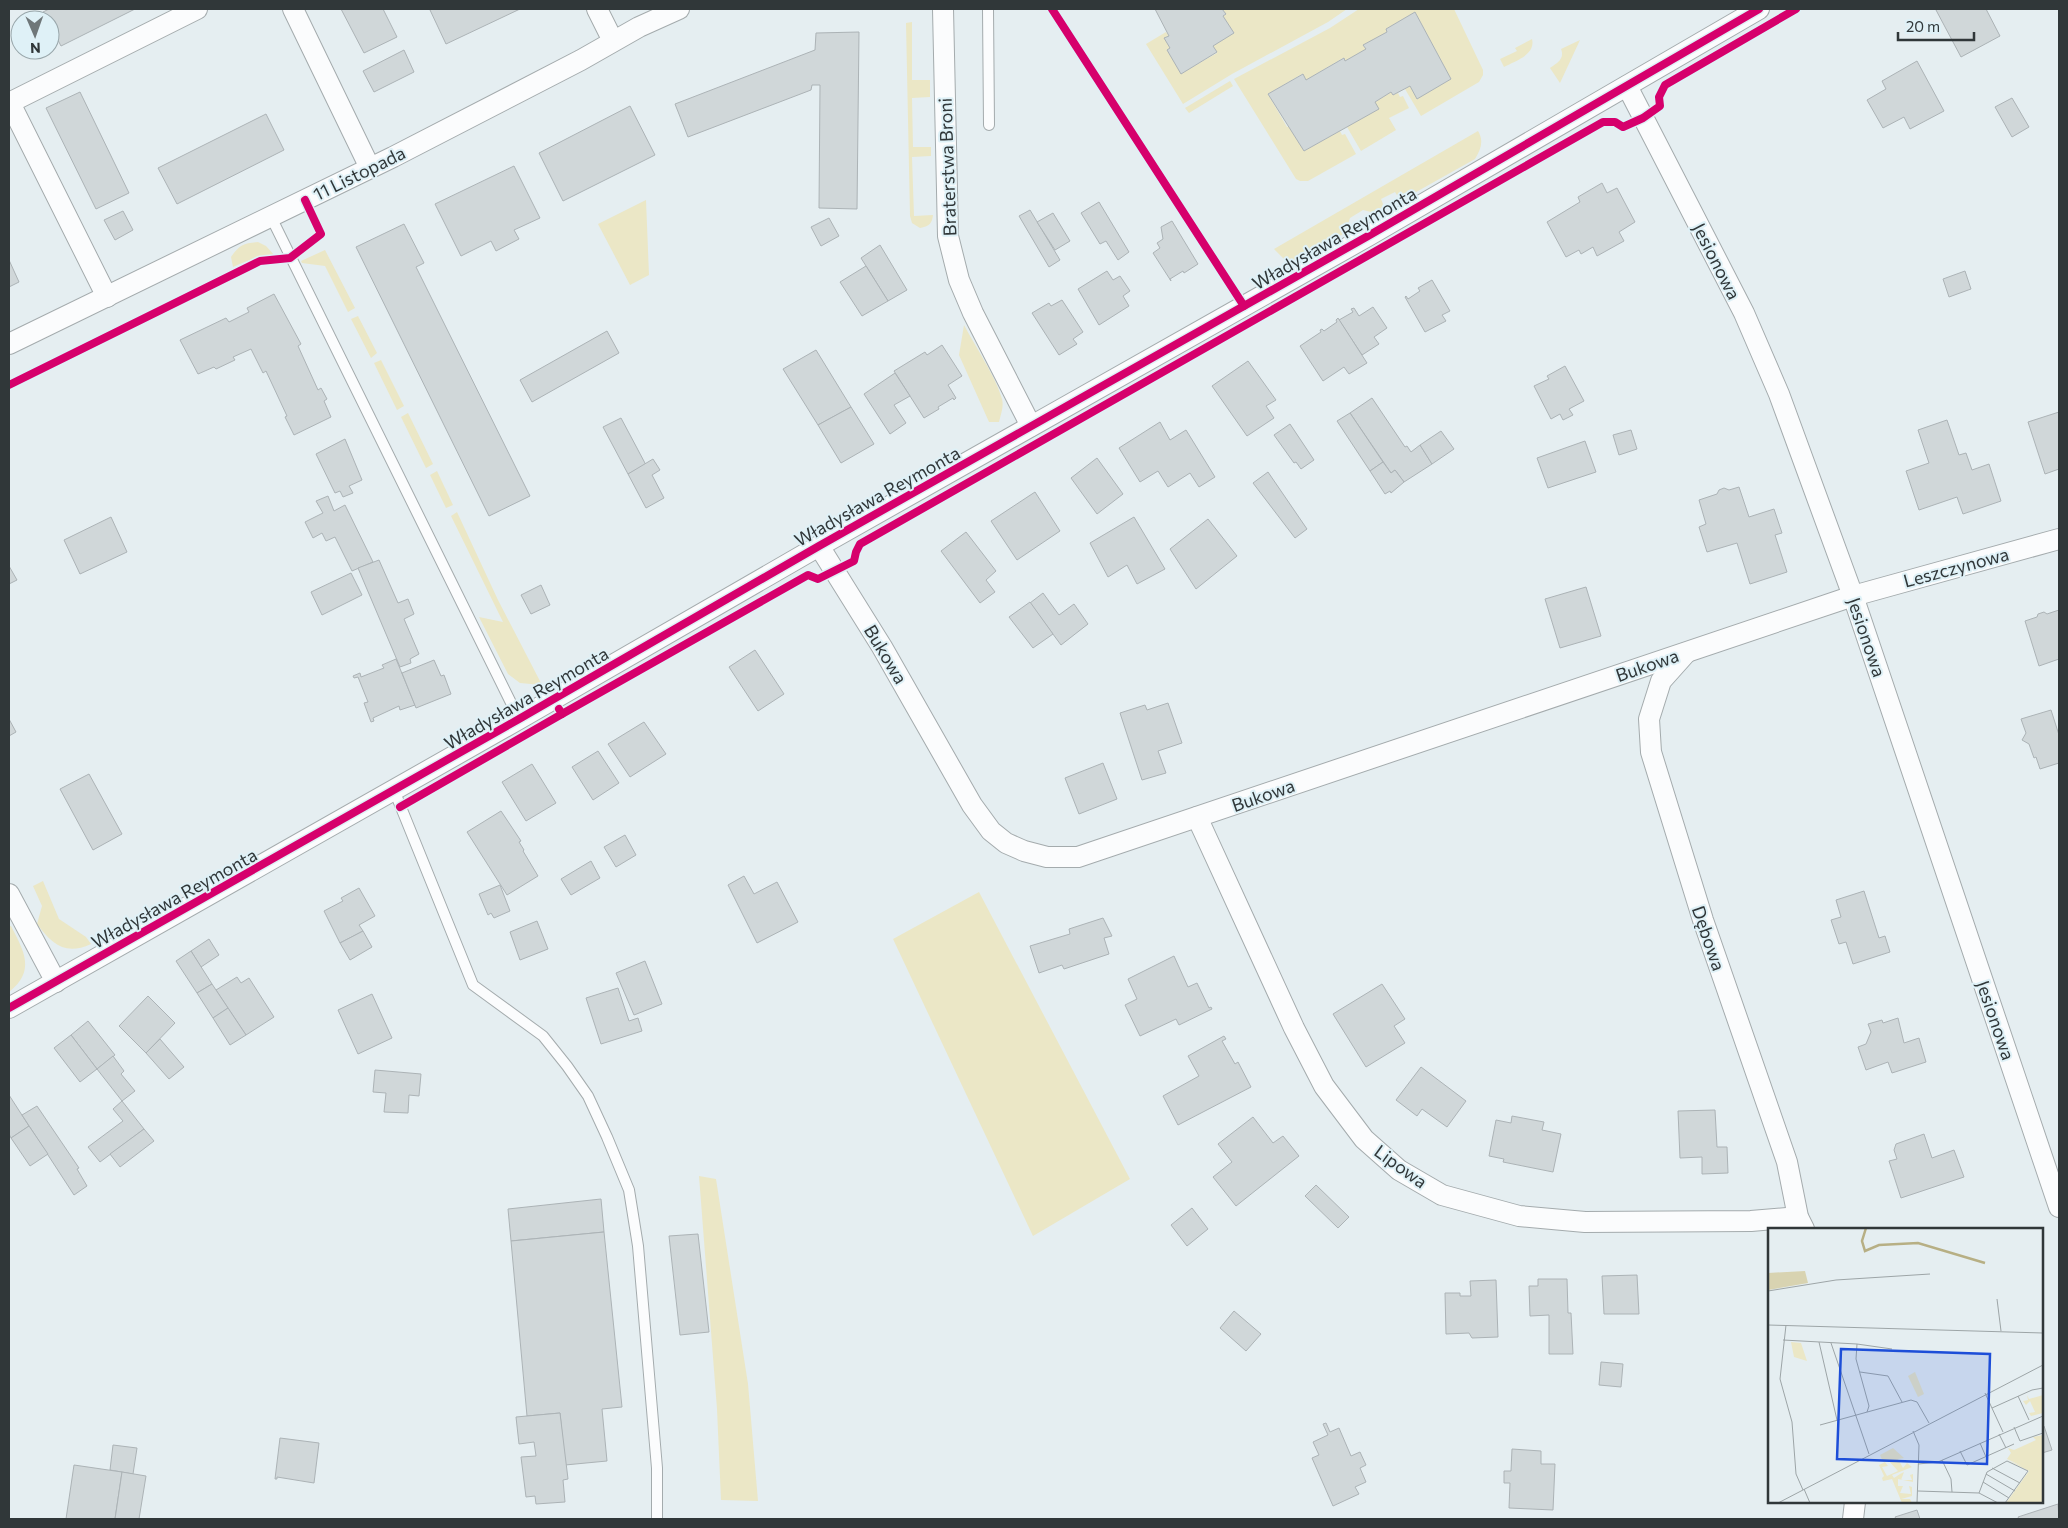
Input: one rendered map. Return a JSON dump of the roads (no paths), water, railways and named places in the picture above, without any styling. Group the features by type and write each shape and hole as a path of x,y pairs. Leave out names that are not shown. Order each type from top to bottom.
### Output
{"street":[{"path":"107,297 9,103 197,9"},
{"path":"293,9 370,168"},
{"path":"598,9 613,41"},
{"name":"11 Listopada","path":"9,344 370,168 556,74 613,41 679,9"},
{"name":"Braterstwa Broni","path":"943,9 948,236 959,280 973,313 1032,426"},
{"name":"Władysława Reymonta","path":"9,1008 1376,231 1759,9"},
{"name":"Jesionowa","path":"1627,86 1744,313 1779,394 1853,596 2059,1207"},
{"name":"Leszczynowa","path":"1853,596 2059,539"},
{"name":"Bukowa","path":"819,546 882,647 972,804 991,831 1006,843 1024,851 1047,857 1078,857 1853,596"},
{"name":"Dębowa","path":"1687,651 1662,681 1649,719 1651,752 1703,920 1787,1162 1801,1223"},
{"name":"Lipowa","path":"1197,818 1294,1028 1324,1086 1364,1139 1399,1170 1442,1195 1519,1216 1585,1222 1751,1221 1801,1223"},
{"path":"9,894 56,982"},
{"path":"1853,1519 1855,1503"}],"lane":[{"path":"988,9 989,125"},
{"path":"271,217 519,719"},
{"path":"394,790 473,985 543,1036 567,1066 588,1096 629,1190 638,1246 657,1468 657,1519"}]}
